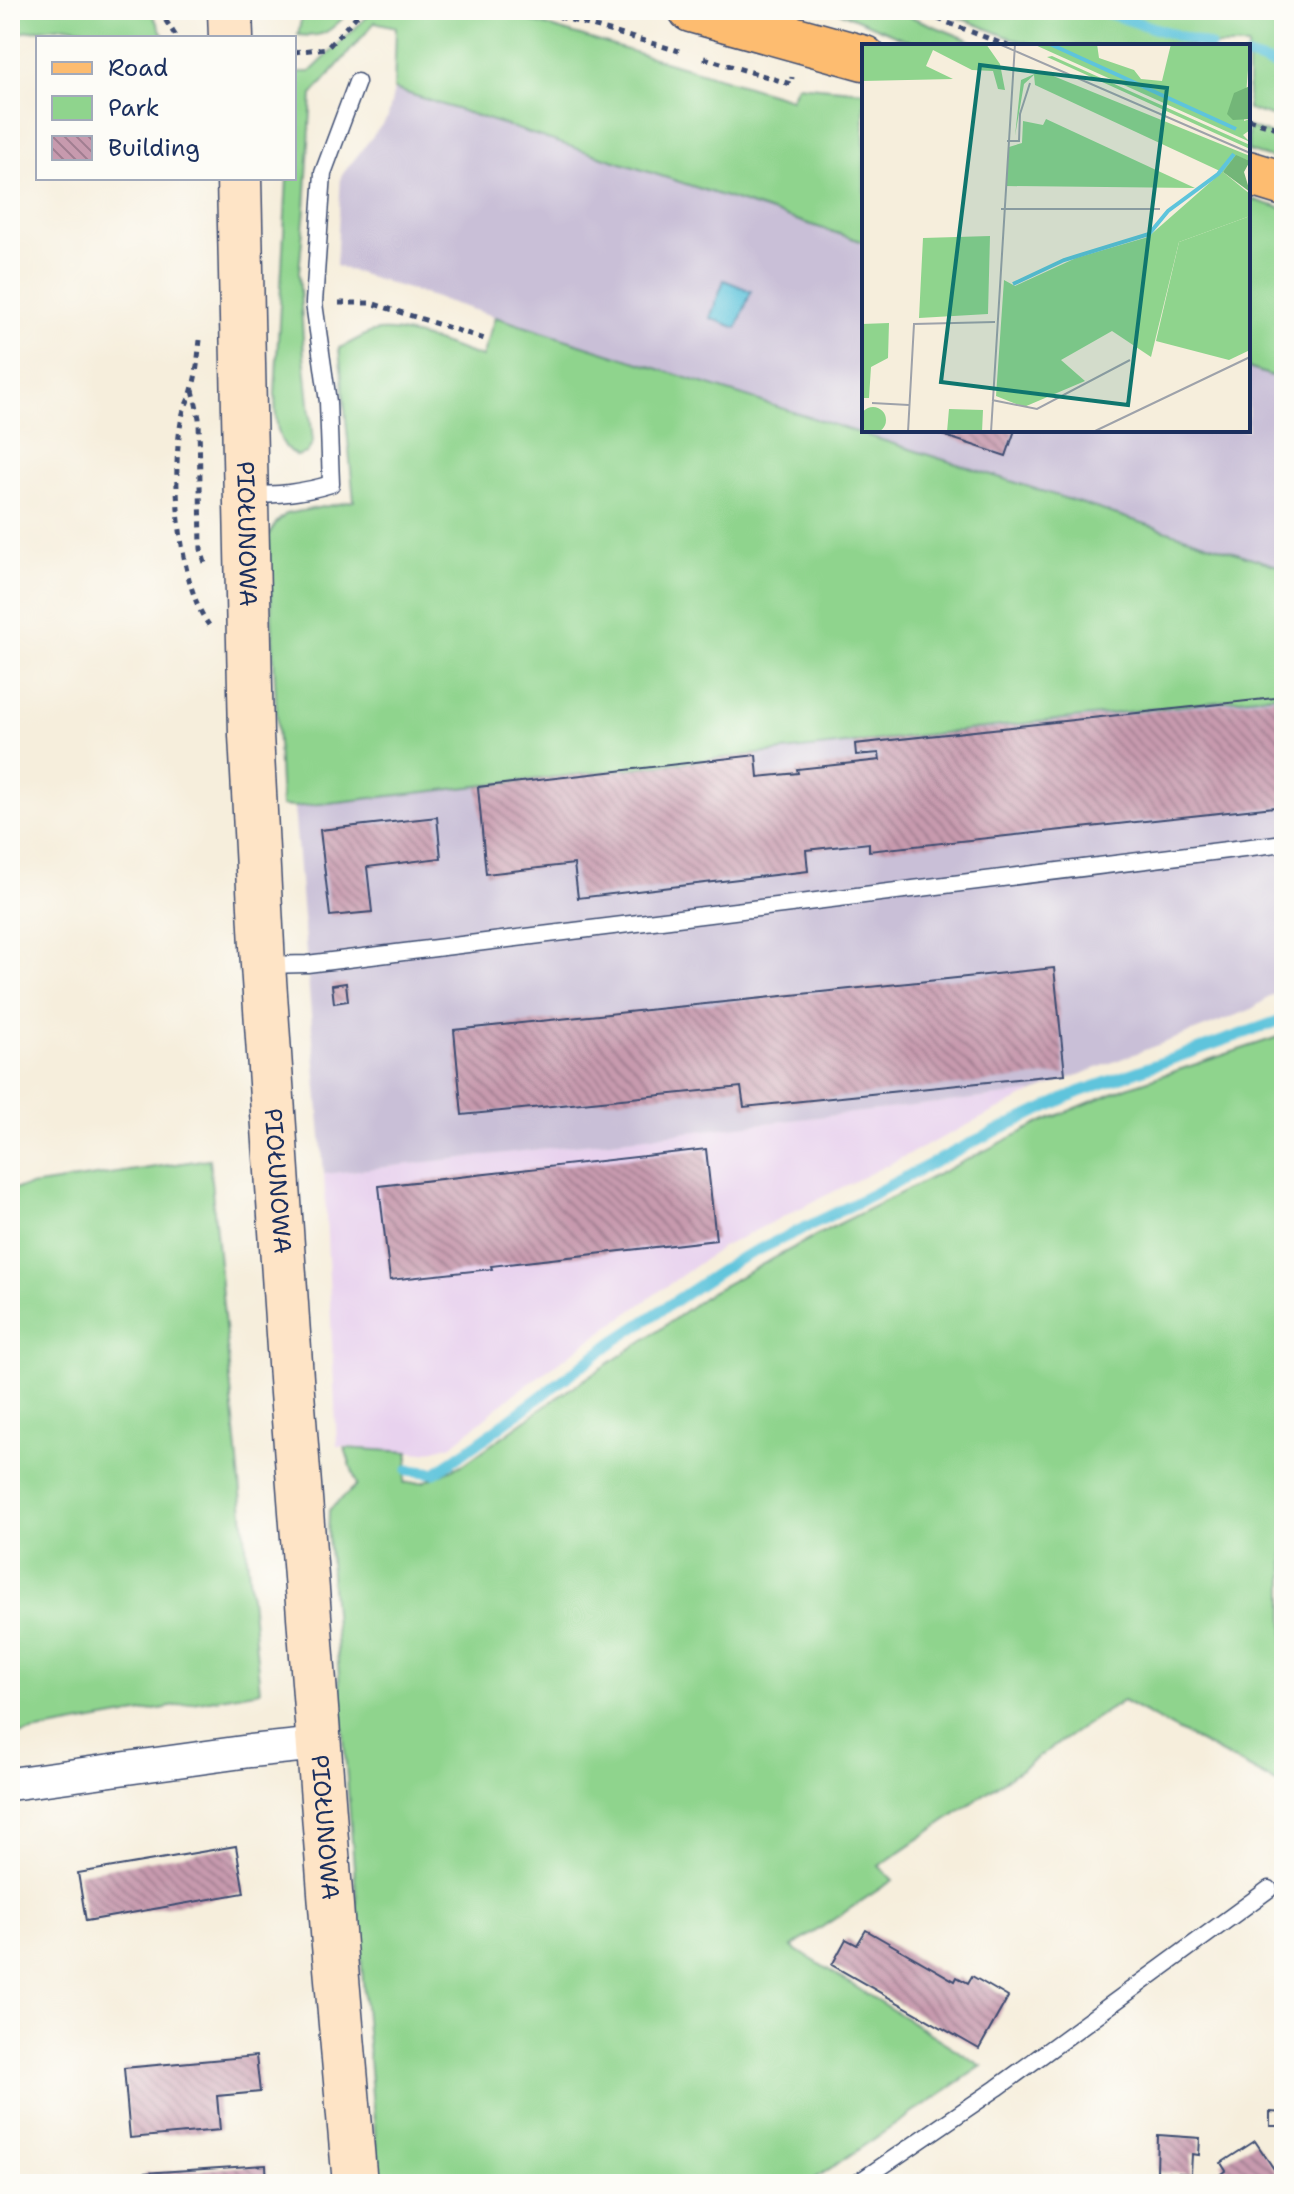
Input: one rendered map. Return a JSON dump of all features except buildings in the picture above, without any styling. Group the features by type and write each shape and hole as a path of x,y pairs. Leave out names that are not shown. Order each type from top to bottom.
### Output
{"main road":[{"path":"691,10 862,57"},
{"path":"1250,174 1284,184"}],"street":[{"path":"230,10 231,36"},
{"name":"PIOŁUNOWA","path":"239,180 251,735 263,965 286,1320 355,2184"},
{"path":"10,1784 319,1744"}],"lane":[{"path":"245,495 286,495 331,484 328,402 314,303 323,173 357,82"},
{"path":"263,965 307,964 1284,843"},
{"path":"856,2184 997,2088 1269,1889"}],"path":[{"path":"159,10 176,36"},
{"path":"296,52 327,48 362,10"},
{"path":"915,10 1003,44"},
{"path":"1250,120 1284,130"},
{"path":"314,303 371,303 488,340"},
{"path":"199,345 193,389 183,411 178,445 178,492 181,549 199,612 210,626 212,612"},
{"path":"193,389 199,418 201,549 208,574"}],"shaded area":[{"path":"394,89 862,241 862,432 1250,432 1250,369 1284,380 1284,568 336,266 341,176 388,117"},
{"path":"1284,694 1284,981 1277,992 1250,1010 1034,1092 324,1174 294,807"},
{"path":"1034,1092 722,1247 515,1393 452,1445 424,1453 337,1446 324,1174"}],"green space":[{"path":"10,10 150,10 164,36 97,36 83,29 65,26 10,34"},
{"path":"303,10 351,10 328,31 308,36 298,35"},
{"path":"374,10 494,10 791,99 797,85 862,91 862,241 394,89 396,27 375,22 312,95 299,272 313,442 307,453 297,456 280,438 275,394 287,180 296,180 296,72 310,72"},
{"path":"835,10 894,10 979,44 916,44"},
{"path":"940,10 1284,10 1284,120 1250,110 1250,44 1031,44"},
{"path":"1250,128 1284,138 1284,162 1250,152"},
{"path":"1250,199 1284,209 1284,380 1250,369"},
{"path":"495,317 1284,568 1284,694 294,807 281,806 268,536 286,514 354,501 339,348 369,333 385,331 427,338 482,357"},
{"path":"1284,1035 1284,1787 1123,1701 879,1866 893,1880 792,1947 982,2066 807,2184 379,2184 328,1537 329,1510 357,1485 345,1448 409,1452 404,1483 424,1482 464,1464 711,1292 817,1235 1042,1122 1127,1087"},
{"path":"209,1159 260,1691 10,1736 10,1189"}],"water":[{"path":"724,280 751,291 737,328 710,318"}],"waterway":[{"path":"1098,10 1204,44"},
{"path":"1250,58 1284,68"},
{"path":"408,1470 435,1473 616,1340 737,1260 1079,1092 1284,1019"}]}
